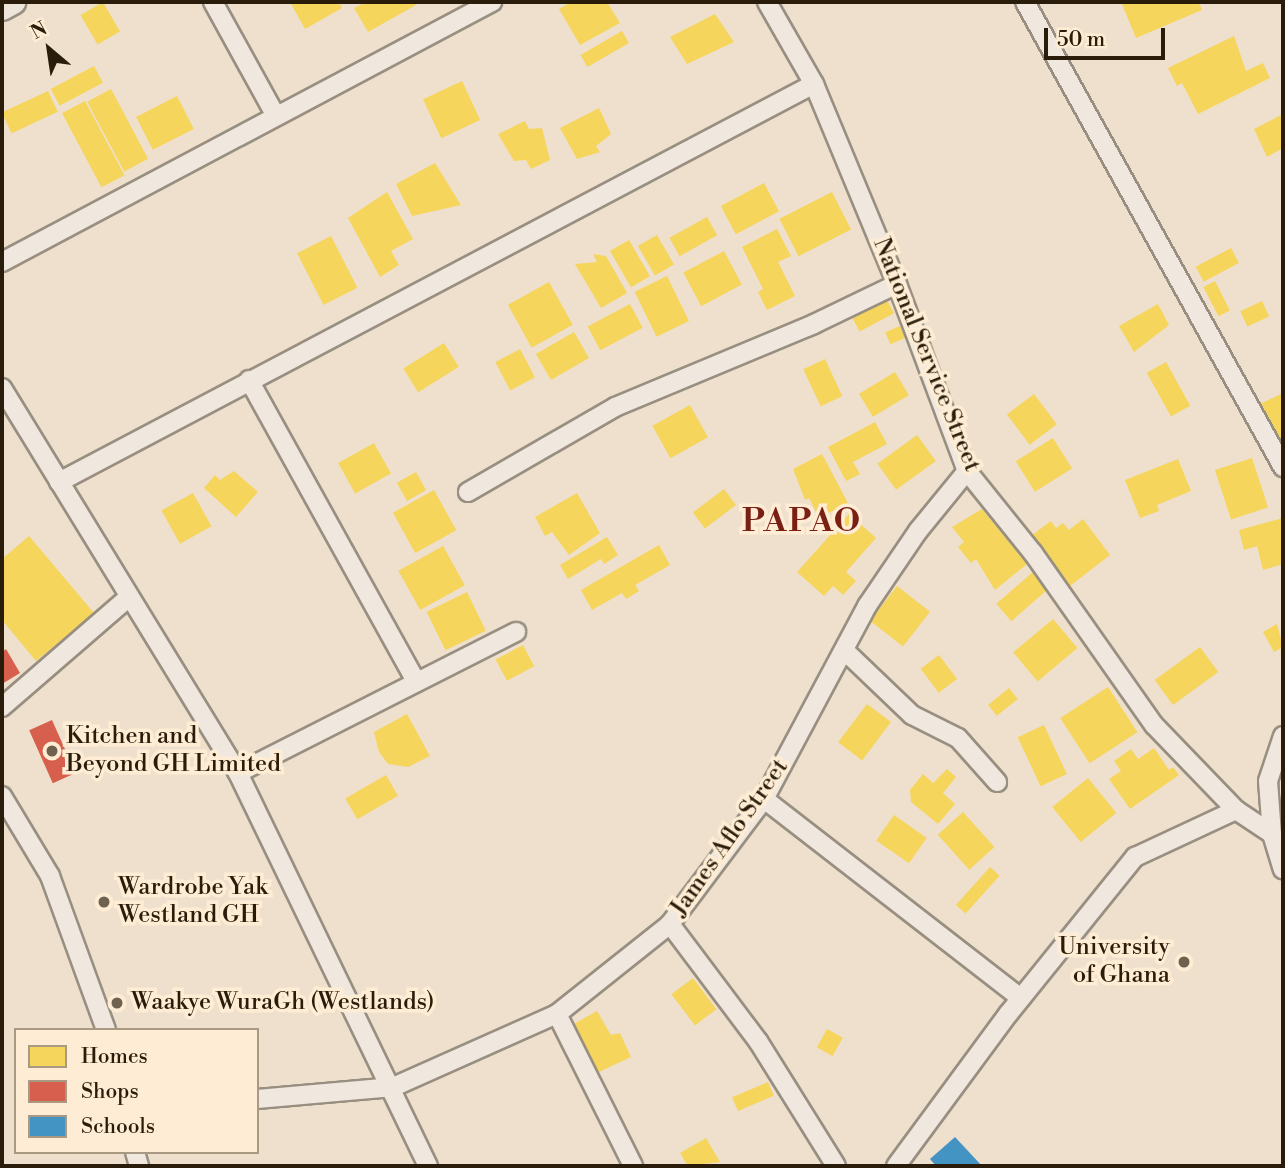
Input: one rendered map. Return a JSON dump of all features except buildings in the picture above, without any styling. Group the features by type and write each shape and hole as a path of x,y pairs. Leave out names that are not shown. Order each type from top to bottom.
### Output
{"main road":[{"path":"2,8 13,2"}],"street":[{"path":"213,2 276,116"},
{"path":"2,262 492,2"},
{"name":"National Service Street","path":"767,2 814,84 897,284 967,471 1033,553 1154,725 1236,810 1272,834"},
{"path":"1025,2 1283,467"},
{"path":"59,482 814,84"},
{"path":"468,492 615,407 814,324 897,284"},
{"path":"249,380 415,680"},
{"path":"2,388 128,598 238,773 393,1087 428,1166"},
{"name":"James Aflo Street","path":"259,1099 393,1087 557,1014 670,924 764,799 844,650 918,531 967,471"},
{"path":"2,707 128,598"},
{"path":"238,773 415,680 516,632"},
{"path":"844,650 912,715 958,738 997,782"},
{"path":"1283,736 1268,781 1272,834 1283,869"},
{"path":"764,799 1021,998"},
{"path":"4,804 50,876 105,1028"},
{"path":"896,1166 1021,998 1135,857 1236,810"},
{"path":"670,924 758,1041 836,1166"},
{"path":"557,1014 633,1166"}],"place":[{"name":"Kitchen and Beyond GH Limited","path":"52,751"},
{"name":"Wardrobe Yak Westland GH","path":"104,902"},
{"name":"University of Ghana","path":"1184,962"},
{"name":"Waakye WuraGh (Westlands)","path":"117,1003"}],"district":[{"name":"PAPAO","path":"802,521"}]}
